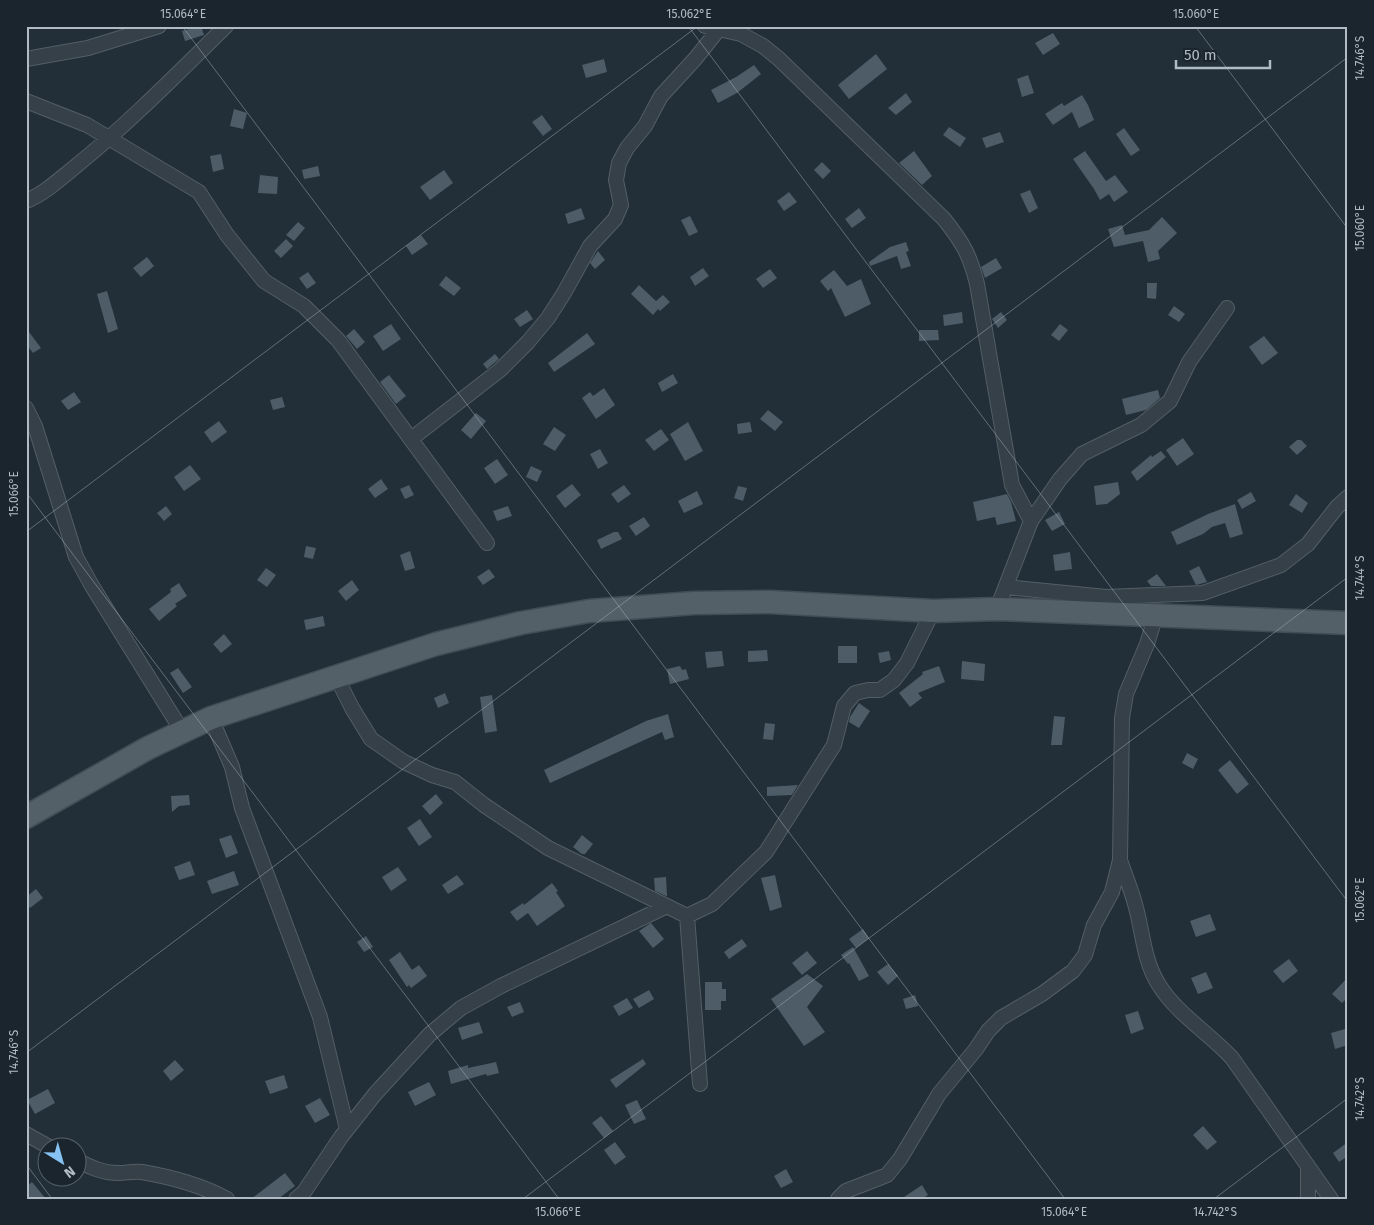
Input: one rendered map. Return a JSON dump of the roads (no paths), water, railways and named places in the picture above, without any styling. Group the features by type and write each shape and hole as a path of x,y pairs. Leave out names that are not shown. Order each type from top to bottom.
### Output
{"main road":[{"path":"26,817 148,748 211,718 436,644 521,623 589,612 694,604 770,602 933,611 997,609 1348,623"}],"street":[{"path":"26,59 88,48 159,26"},
{"path":"26,200 34,198 110,139 226,26"},
{"path":"410,439 500,370 528,342 548,318 590,246 615,218 621,205 620,191 616,180 618,163 626,148 645,126 661,96 695,59 712,28 741,34 763,46 779,58 944,219 961,239 971,258 977,284 1012,485 1031,521"},
{"path":"26,101 86,125 199,192 227,235 264,281 304,306 338,340 487,543"},
{"path":"997,609 1031,521 1060,479 1082,454 1141,425 1170,401 1189,362 1228,308"},
{"path":"26,408 34,426 76,557 182,731"},
{"path":"1006,587 1106,597 1202,593 1281,565 1308,544 1348,496"},
{"path":"336,676 371,740 404,762 432,775 455,782 484,805 548,848 665,907 687,916 712,904 766,852 834,745 844,706 855,693 880,690 894,680 907,663 933,611"},
{"path":"838,1199 846,1191 887,1175 900,1159 939,1094 976,1049 988,1031 1001,1018 1042,994 1074,970 1085,955 1094,925 1112,892 1120,860 1122,718 1126,694 1147,644 1156,615"},
{"path":"211,718 232,767 242,808 320,1017 347,1129"},
{"path":"1120,860 1136,904 1147,964 1158,984 1171,1001 1232,1058 1308,1169 1331,1199"},
{"path":"303,1197 347,1129 375,1094 430,1034 461,1008 501,986 665,907"},
{"path":"687,916 700,1084"},
{"path":"26,1134 38,1141"},
{"path":"88,1166 94,1169 116,1173 140,1172 169,1178 207,1188 227,1199"},
{"path":"1308,1169 1308,1199"}]}
